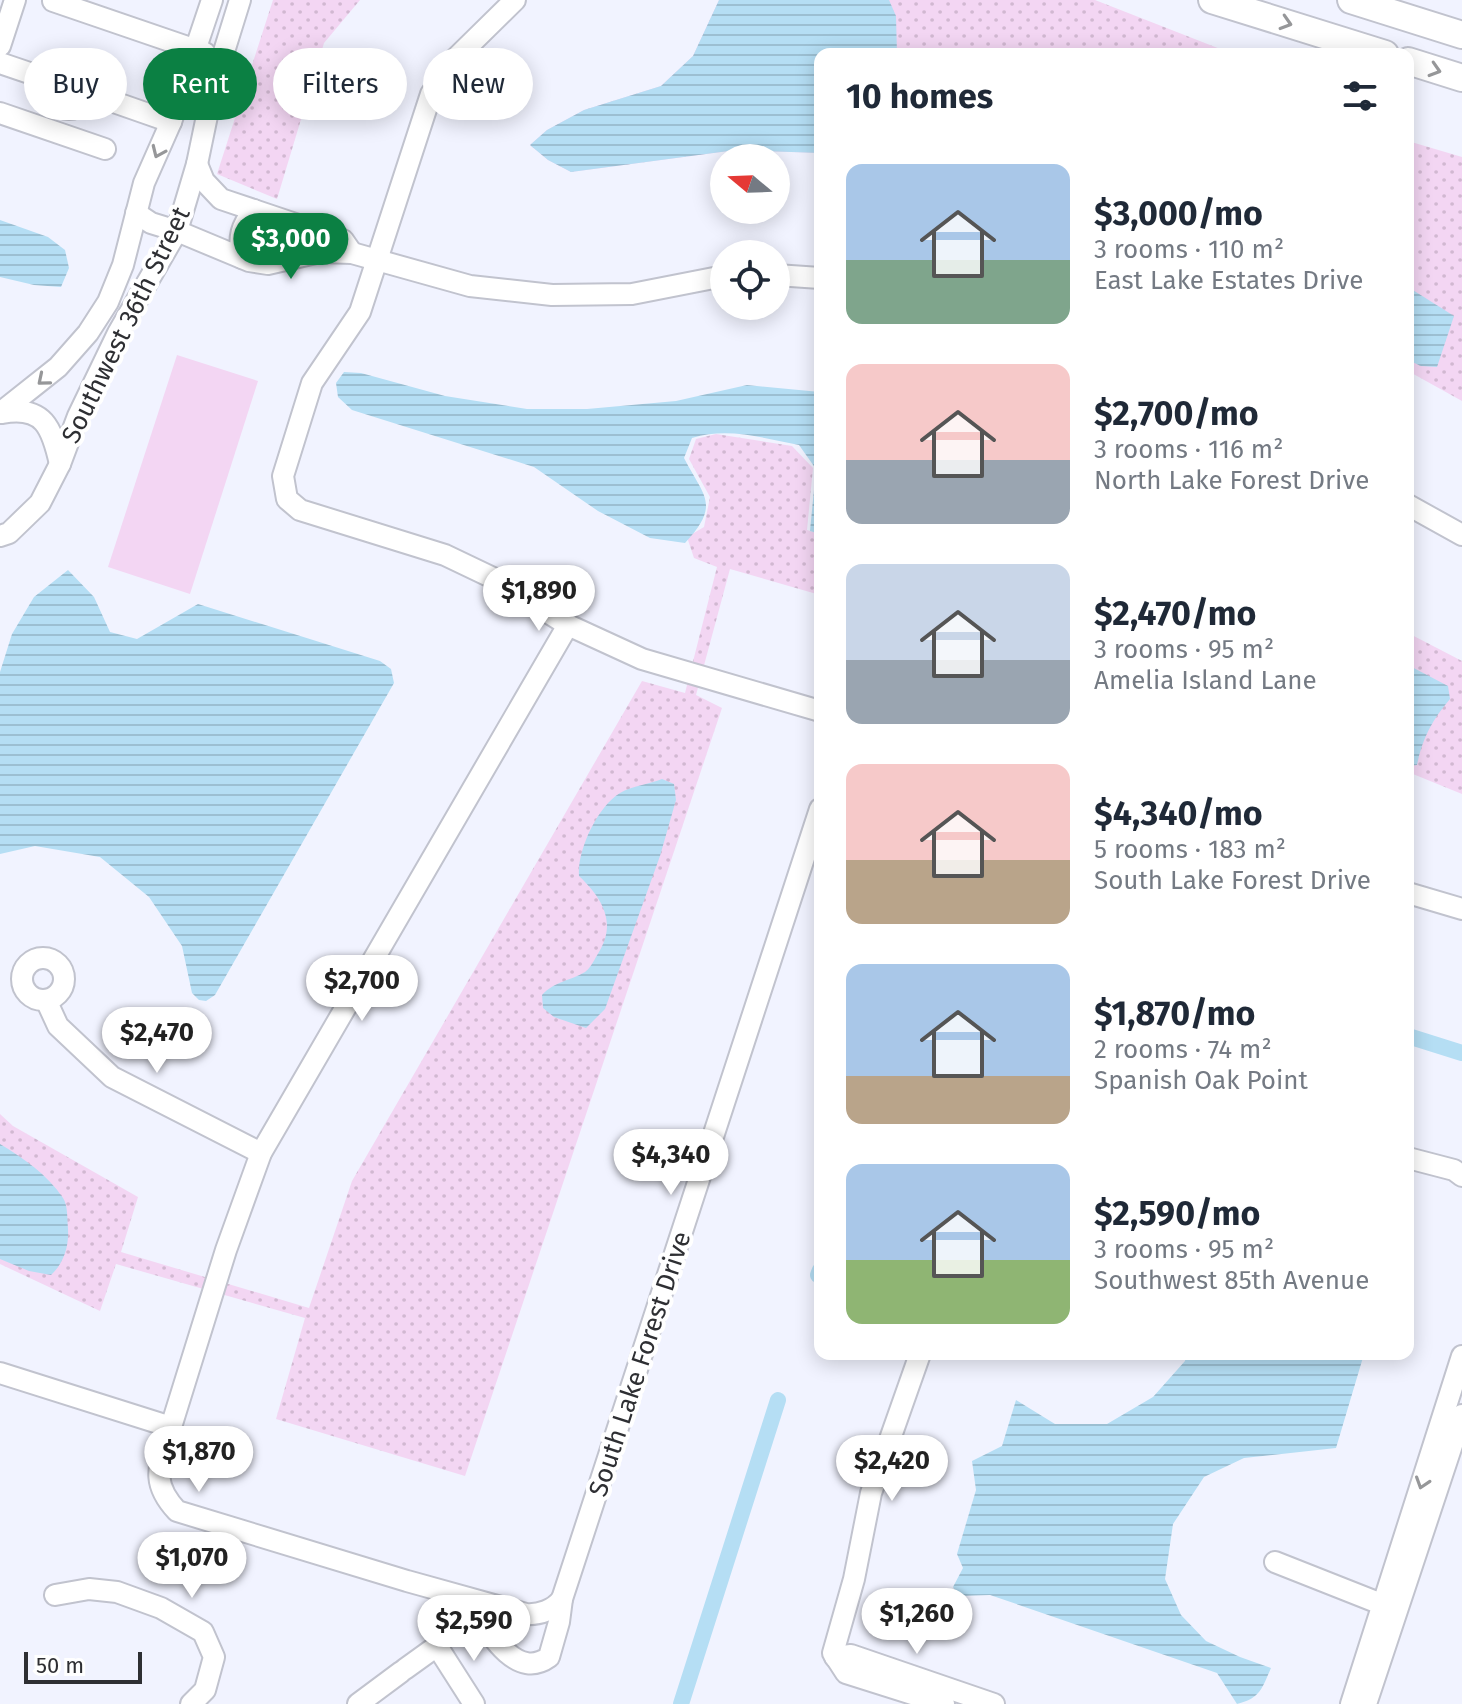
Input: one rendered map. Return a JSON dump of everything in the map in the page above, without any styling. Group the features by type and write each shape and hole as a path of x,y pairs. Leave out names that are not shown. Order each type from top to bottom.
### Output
{"main road":[{"path":"1212,0 1366,48"},
{"path":"1351,0 1462,35"},
{"path":"1414,63 1462,78"}],"street":[{"path":"0,46 15,0"},
{"name":"Southwest 36th Street","path":"196,48 212,0"},
{"name":"Southwest 36th Street","path":"223,48 240,0"},
{"path":"515,0 455,59 431,94 360,312 312,383 283,476 287,499 300,510 445,555 491,577 568,625 642,659 814,709"},
{"path":"53,1 189,48"},
{"path":"0,63 53,81 51,93 60,107 77,107 88,93 171,122"},
{"path":"0,113 105,149"},
{"name":"Southwest 36th Street","path":"0,536 9,533 40,503 118,333 177,231 207,120"},
{"name":"Southwest 36th Street","path":"0,413 58,367 88,333 108,302 123,265 144,183 171,122"},
{"path":"197,164 204,181 221,199 343,240 352,253"},
{"path":"242,258 240,235 245,221 254,210"},
{"path":"136,213 151,223 242,258 268,264 320,252 352,253 470,286 552,295 632,294 710,279"},
{"path":"790,276 814,278"},
{"path":"0,413 20,410 34,413 54,437 60,464"},
{"path":"1414,508 1462,535"},
{"path":"562,1599 557,1606 546,1611 526,1614 177,1511 163,1497 158,1475 226,1250 261,1153 568,625"},
{"name":"South Lake Forest Drive","path":"503,1647 512,1658 525,1664 541,1663 549,1657 562,1599 814,827"},
{"path":"1414,895 1462,909"},
{"path":"46,1000 58,1026 112,1077 261,1153"},
{"path":"1414,1160 1454,1170 1462,1176"},
{"path":"1452,1436 1462,1356"},
{"path":"918,1360 871,1493 854,1579 833,1647 835,1657 846,1673 944,1704"},
{"path":"0,1373 171,1427"},
{"path":"1351,1704 1462,1415"},
{"path":"1275,1562 1389,1607"},
{"path":"55,1595 89,1589 117,1592 161,1608 203,1632 214,1657 205,1690 191,1704"},
{"path":"467,1598 503,1647"},
{"path":"1366,1704 1389,1607"},
{"path":"503,1647 503,1639 510,1625 526,1614"},
{"path":"358,1704 437,1646 474,1704"},
{"path":"917,1693 994,1704"}],"shaded area":[{"path":"273,0 360,0 322,48 273,48 273,120 301,120 277,199 217,174 234,120 257,120 257,50"},
{"path":"719,0 1095,0 1218,48 814,48 814,153 790,152 790,144 710,144 710,153 571,172 548,160 530,145 547,130 584,110 661,86 693,56"},
{"path":"1414,143 1462,157 1462,401 1414,374"},
{"path":"177,355 258,381 190,594 108,567"},
{"path":"716,434 792,446 813,468 807,530 814,532 814,593 730,569 696,695 722,708 465,1476 276,1419 305,1318 116,1264 100,1311 0,1264 0,1114 13,1126 138,1197 121,1252 309,1308 352,1181 642,681 685,693 717,567 694,558 687,537 704,527 710,497 689,459 696,439"},
{"path":"1414,636 1462,661 1462,794 1414,774"}],"water":[{"path":"719,0 889,0 896,16 897,48 814,48 814,153 790,152 790,144 710,144 710,153 571,172 548,160 530,145 547,130 584,110 661,86 693,56"},
{"path":"0,220 48,237 65,250 69,268 61,287 0,277"},
{"path":"1414,291 1454,316 1437,367 1414,363"},
{"path":"344,372 361,373 445,396 527,409 587,409 676,401 747,385 814,391 814,466 799,445 719,433 692,438 684,458 706,500 703,519 685,543 650,538 598,511 534,467 352,410 338,397 336,383"},
{"path":"814,490 814,532 810,531"},
{"path":"68,570 94,597 110,632 137,639 198,604 380,661 391,669 394,683 215,995 206,1001 199,1000 192,993 182,946 149,897 100,857 35,846 0,854 0,672 12,634 34,597"},
{"path":"1414,668 1448,686 1450,699 1429,730 1417,765 1414,765"},
{"path":"662,779 674,784 676,800 660,856 605,1009 586,1028 554,1017 543,1008 542,995 587,970 599,952 607,931 600,902 579,876 581,854 590,830 604,808 620,793"},
{"path":"0,1144 42,1174 65,1201 68,1242 62,1260 51,1275 29,1271 0,1259"},
{"path":"1362,1360 1336,1448 1244,1458 1204,1477 1173,1524 1165,1579 1181,1615 1206,1641 1271,1668 1256,1695 1237,1704 1217,1673 990,1595 958,1596 953,1587 963,1568 957,1554 976,1490 972,1461 1002,1446 1016,1400 1055,1424 1107,1424 1153,1397 1185,1361"}],"waterway":[{"path":"1414,1038 1462,1053"},
{"path":"681,1704 778,1400"}]}
